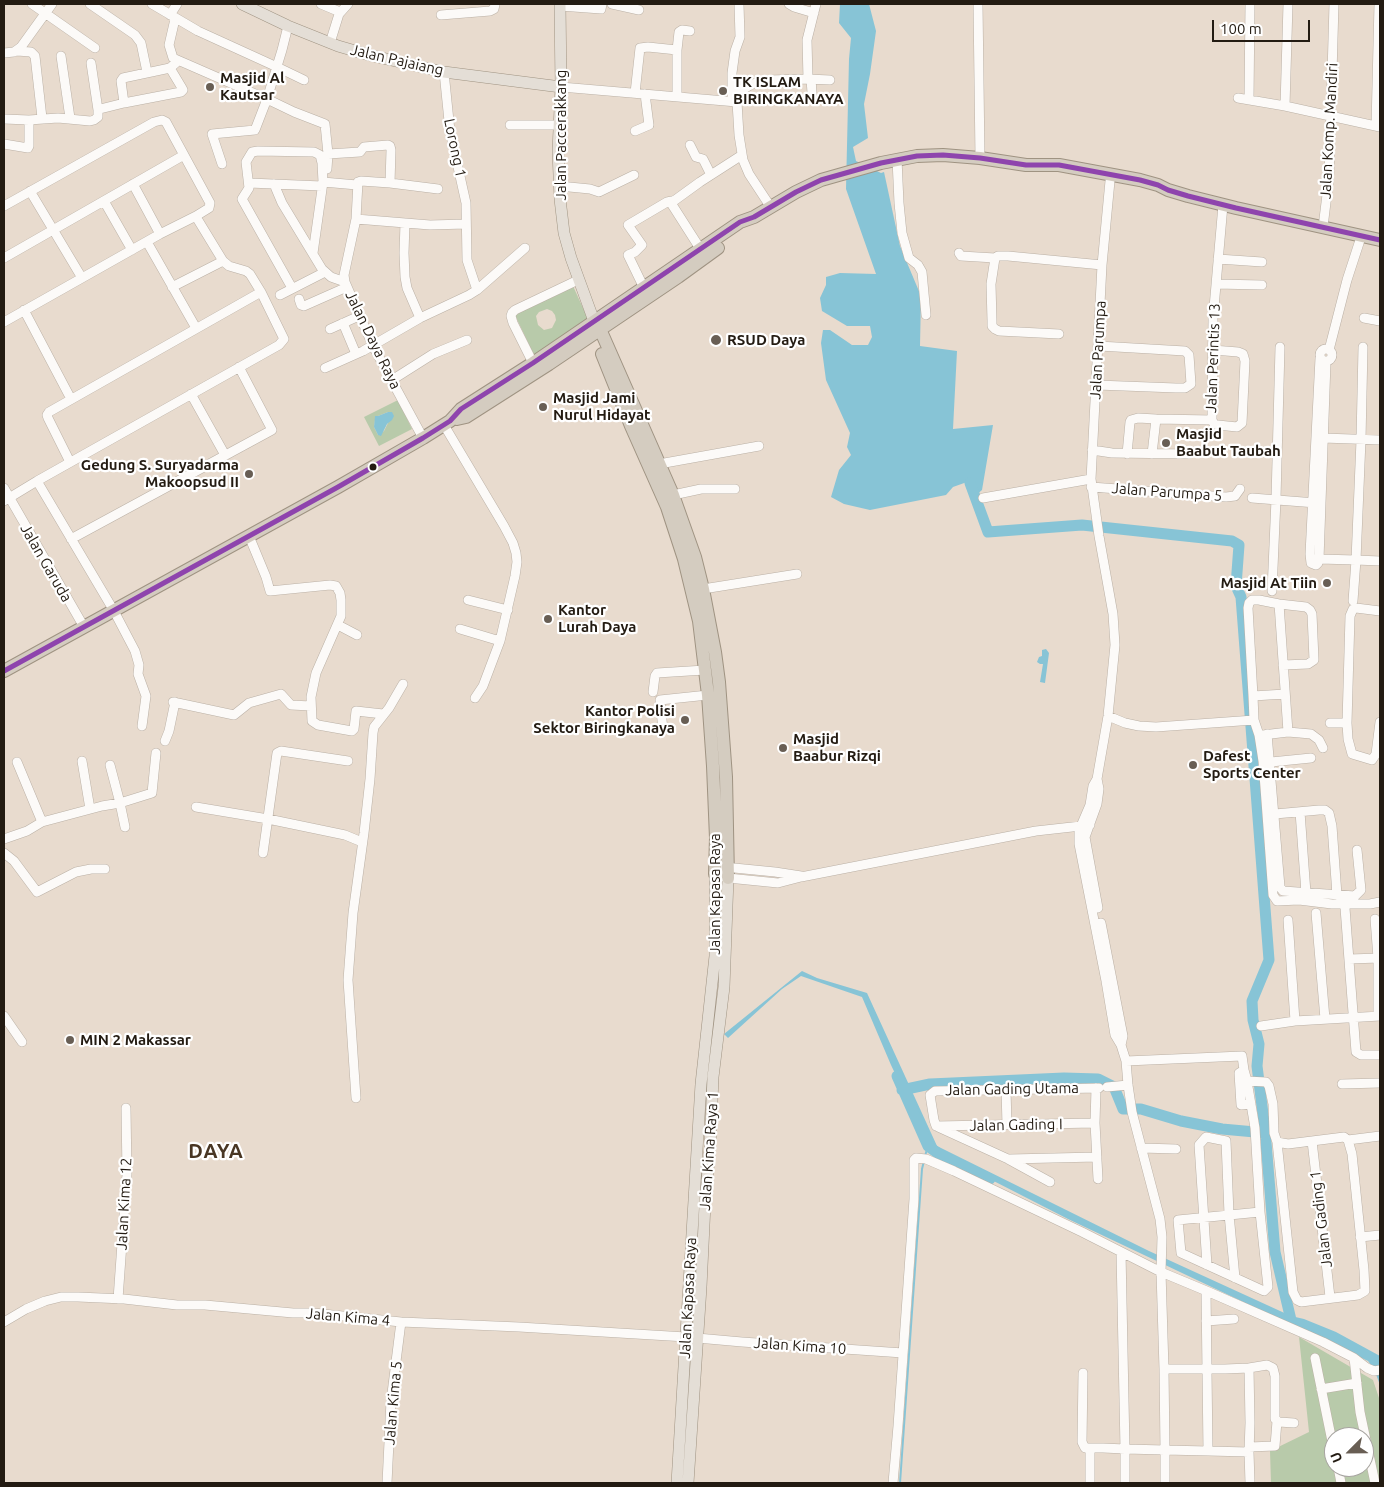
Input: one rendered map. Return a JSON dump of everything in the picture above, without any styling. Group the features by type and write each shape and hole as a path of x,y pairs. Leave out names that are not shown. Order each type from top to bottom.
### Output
{"highway":[{"path":"4,671 114,612 423,438 447,423 461,409 744,228 754,217 770,206 820,180 897,159 943,155 1043,166 1059,166 1140,180 1158,184 1168,190"},
{"path":"1043,166 1058,172 1157,190 1168,190 1223,205 1380,240"},
{"path":"447,423 466,417 549,364 595,325 644,288 678,271 701,250 740,222 754,217"},
{"name":"Jalan Kapasa Raya","path":"595,325 703,589 716,722 726,777 721,837 722,871"},
{"name":"Jalan Kapasa Raya","path":"636,424 673,495 690,558 699,621 709,653 705,670 708,696 716,722"}],"main road":[{"name":"Jalan Pajaiang","path":"242,4 330,43 369,55 444,72 561,87"},
{"name":"Jalan Paccerakkang","path":"560,5 559,186 564,232 578,280 595,325"},
{"name":"Jalan Kapasa Raya","path":"677,1483 692,1338 715,956 722,871"},
{"path":"688,1483 692,1338"}],"street":[{"path":"32,4 95,48"},
{"path":"17,51 52,4"},
{"path":"90,4 136,35 141,43 147,72"},
{"path":"152,4 198,31 304,80"},
{"path":"177,4 169,45 172,56 178,61 325,124 328,154 313,254"},
{"path":"321,4 340,12"},
{"path":"330,43 340,12 348,4"},
{"path":"441,15 490,11 494,9 495,4"},
{"path":"560,5 601,9 602,4"},
{"path":"612,4 639,10"},
{"path":"731,102 732,72 735,51 740,37 739,4"},
{"path":"789,4 794,7 815,8 807,40 812,93"},
{"path":"978,4 980,158"},
{"path":"1249,100 1250,4"},
{"path":"1285,106 1288,4"},
{"name":"Jalan Komp. Mandiri","path":"1323,227 1328,178 1334,4"},
{"path":"1238,98 1378,126 1379,4"},
{"path":"222,164 212,134 255,130 267,100 288,26"},
{"path":"677,97 679,32 682,30 690,31"},
{"path":"635,93 640,48 677,50"},
{"path":"4,53 17,51 31,52 35,56 42,118"},
{"path":"62,56 70,118"},
{"path":"124,103 122,79 126,76 170,68 178,61"},
{"path":"4,118 94,120 98,116 98,110 91,63"},
{"path":"98,110 181,92 183,90 170,68"},
{"name":"Lorong 1","path":"444,72 450,131 466,203 467,260 477,290"},
{"path":"732,89 746,88 752,84 768,80 830,80"},
{"path":"561,87 737,102 742,155 749,174 770,206"},
{"path":"635,131 649,125 645,94"},
{"path":"4,144 28,148 29,120"},
{"path":"4,206 159,120 166,122 211,205 196,216 160,234 4,322"},
{"path":"510,125 560,125"},
{"path":"690,145 696,157 703,159 711,175"},
{"path":"328,154 361,152 364,147 390,146 390,183"},
{"path":"292,288 242,199 248,190 249,183 246,162 252,152 258,151 318,153 322,163 324,183"},
{"path":"644,288 628,255 635,252 642,245 628,225 668,202 672,202 742,155"},
{"path":"4,258 184,156"},
{"path":"897,159 898,203 902,233 909,258 918,265 922,272 926,314"},
{"path":"559,186 590,189 599,192 634,176"},
{"name":"Jalan Parumpa","path":"1110,181 1102,265 1091,483 1115,628 1115,645 1108,716 1097,779 1093,786 1085,826 1079,833 1079,844 1115,1036 1121,1045 1126,1061 1132,1109 1160,1219 1162,1237 1165,1483"},
{"path":"249,183 390,183 438,189"},
{"name":"Jalan Daya Raya","path":"359,183 356,219 345,269 346,284 372,346 423,438"},
{"path":"133,184 160,234"},
{"path":"274,184 282,203 325,272 346,284"},
{"path":"30,192 82,278"},
{"path":"104,201 132,250"},
{"path":"672,202 673,208 701,250"},
{"name":"Jalan Perintis 13","path":"1127,454 1130,422 1132,420 1138,418 1212,420 1213,319 1223,205"},
{"path":"7,500 70,462 279,345 284,339 261,292 248,272 229,266 223,261 196,216"},
{"path":"356,219 405,223 466,224"},
{"path":"405,223 405,277 420,318"},
{"path":"1319,460 1323,438 1323,360 1320,354 1322,350 1330,350 1347,280 1361,237"},
{"path":"147,242 196,328"},
{"path":"325,368 372,346 420,318 477,290 525,248"},
{"path":"959,253 961,256 995,258 998,256 1008,256 1102,265"},
{"path":"995,258 990,284 992,326 999,331 1058,334"},
{"path":"1218,259 1262,262"},
{"path":"172,286 223,261"},
{"path":"280,295 325,272"},
{"path":"533,363 512,319 512,313 578,280"},
{"path":"298,299 301,305 304,306 346,284"},
{"path":"1216,284 1262,285"},
{"path":"70,462 47,416 49,412 261,292"},
{"path":"24,310 71,399"},
{"path":"330,329 359,316"},
{"path":"1364,318 1380,322"},
{"path":"343,323 356,354"},
{"path":"392,380 433,354 467,340"},
{"path":"1097,385 1186,388 1191,384 1189,355 1185,351 1099,346"},
{"path":"1272,591 1280,347"},
{"path":"1352,601 1356,560 1363,347"},
{"path":"1212,420 1214,424 1218,425 1238,426 1242,423 1245,361 1243,354 1238,352 1213,350"},
{"path":"1323,360 1316,503 1319,559 1380,561"},
{"path":"71,539 272,430 239,367"},
{"path":"191,394 225,455"},
{"path":"1152,454 1156,419"},
{"path":"447,423 513,543 517,562 500,640 483,686 475,698"},
{"path":"1323,438 1380,440"},
{"path":"658,464 759,446"},
{"path":"1092,450 1102,453 1189,454"},
{"path":"37,481 135,651 139,662 138,674 146,696 142,726"},
{"name":"Jalan Parumpa 5","path":"983,498 1091,483 1226,497 1235,496 1240,489"},
{"name":"Jalan Garuda","path":"4,488 7,500 84,627"},
{"path":"673,495 701,489 735,490"},
{"path":"1252,498 1316,503"},
{"path":"249,536 266,577 271,595 309,586 330,585 336,586 341,600 341,616 318,666 311,697 312,718 316,724 352,731 354,729 356,711 383,714"},
{"path":"703,589 798,574"},
{"path":"468,600 508,610"},
{"path":"1249,720 1253,696 1249,603 1252,600 1306,606 1312,614 1314,660 1308,664 1283,665"},
{"path":"1280,604 1288,732"},
{"path":"1380,611 1356,608 1353,609 1350,616 1347,723 1348,739 1352,754 1372,760 1376,754 1380,722"},
{"path":"338,625 357,635"},
{"path":"460,629 500,640"},
{"path":"653,692 657,673 705,670"},
{"path":"356,1098 348,980 353,913 370,779 373,730 403,684"},
{"path":"165,741 169,731 174,702 234,715 249,703 281,694 291,705 311,706"},
{"path":"1253,696 1285,694"},
{"path":"663,730 660,700 708,696"},
{"path":"1108,716 1125,723 1156,727 1249,720"},
{"path":"1249,720 1263,735 1271,762 1280,887 1283,891 1288,893 1355,896 1361,890 1357,850"},
{"path":"1330,723 1347,723"},
{"path":"1263,735 1288,732 1311,734 1319,740 1323,748"},
{"path":"1263,735 1263,761 1274,898 1277,901 1299,900 1332,904 1370,904 1380,902"},
{"path":"264,853 278,752 348,761"},
{"path":"4,839 27,831 42,822 120,803 152,793 156,754"},
{"path":"1271,762 1311,758"},
{"path":"82,761 90,809"},
{"path":"17,762 42,822"},
{"path":"110,765 125,827"},
{"path":"196,807 268,819 345,836 362,842"},
{"path":"1275,814 1324,810 1329,813 1332,826 1337,895"},
{"path":"1300,812 1306,893"},
{"path":"722,871 775,872 801,876 1036,831 1085,826"},
{"path":"4,853 14,861 37,892 76,872 105,869"},
{"path":"1345,908 1356,1052 1361,1055 1380,1055"},
{"path":"1316,912 1325,1019"},
{"path":"1261,1026 1294,1021 1379,1016 1379,958 1375,919"},
{"path":"1288,920 1294,1021"},
{"path":"1349,959 1379,958"},
{"path":"4,1016 22,1042"},
{"path":"1126,1061 1242,1056 1244,1070 1250,1081 1268,1287 1264,1291 1181,1253 1178,1220 1260,1212"},
{"path":"1244,1070 1239,1073 1242,1105 1252,1104"},
{"path":"1250,1081 1266,1082 1271,1091 1274,1133 1277,1142 1295,1297 1301,1302 1358,1295 1365,1291 1352,1154 1348,1140"},
{"path":"1342,1084 1380,1083"},
{"path":"1101,1088 1128,1085"},
{"name":"Jalan Gading Utama","path":"936,1126 930,1095 939,1090 1101,1088 1095,1123 1098,1179"},
{"path":"1006,1089 1006,1125"},
{"name":"Jalan Kima 12","path":"118,1299 127,1174 126,1108"},
{"name":"Jalan Gading I","path":"936,1126 1095,1123"},
{"path":"936,1126 1008,1159 1050,1182"},
{"path":"1277,1142 1288,1144 1344,1137 1348,1140 1380,1136"},
{"path":"1207,1265 1199,1145 1206,1137 1226,1141 1235,1278"},
{"name":"Jalan Gading 1","path":"1312,1141 1330,1297"},
{"path":"1141,1148 1176,1149"},
{"path":"1008,1159 1097,1157"},
{"path":"892,1483 898,1426 914,1199 915,1159 923,1158 1121,1252 1292,1328 1354,1358 1367,1368 1377,1370"},
{"path":"1360,1237 1380,1235"},
{"path":"1121,1252 1125,1483"},
{"path":"1206,1291 1208,1451"},
{"name":"Jalan Kima 4","path":"4,1322 26,1308 61,1297 118,1299 177,1305 205,1305 401,1322 692,1338"},
{"path":"1206,1321 1234,1319"},
{"name":"Jalan Kima 5","path":"388,1483 391,1401 401,1322"},
{"name":"Jalan Kima 10","path":"692,1338 903,1353"},
{"path":"1315,1358 1329,1427"},
{"path":"1354,1358 1360,1412 1375,1483"},
{"path":"1083,1373 1082,1442 1085,1448 1208,1451 1275,1446 1277,1421 1273,1368 1271,1366 1207,1370 1164,1369"},
{"path":"1249,1368 1250,1483"},
{"path":"1321,1389 1357,1382"},
{"path":"1277,1421 1294,1423"},
{"path":"1090,1448 1090,1483"}],"green space":[{"path":"573,286 588,319 534,355 514,313","holes":["547,309 552,311 556,320 552,328 544,330 538,325 536,316 539,312"]},
{"path":"398,400 412,429 379,446 364,417","holes":["388,412 389,421 384,431 378,435 374,427 378,416"]},
{"path":"1299,1337 1373,1380 1380,1401 1380,1483 1271,1483 1270,1451 1309,1432"}],"water":[{"path":"840,4 869,4 876,31 864,104 868,138 853,147 856,161 881,173 884,172 900,246 921,296 920,346 957,351 953,429 993,425 982,490 975,496 967,482 953,487 946,495 870,510 844,504 831,497 839,470 851,455 847,447 850,433 826,380 821,343 823,330 830,330 852,345 868,345 872,337 870,326 847,326 822,311 820,298 826,285 826,277 840,273 876,274 846,189 851,38 839,23"},
{"path":"392,412 394,416 387,424 381,436 378,435 374,427 375,416"},
{"path":"1046,649 1049,653 1045,683 1040,682 1043,664 1037,662 1039,657 1042,656 1042,650"},
{"path":"802,971 817,978 867,993 937,1146 1149,1251 1291,1316 1304,1319 1336,1332 1380,1356 1380,1385 1374,1369 1368,1361 1068,1219 931,1149 891,1065 862,997 801,976 782,989 728,1038 724,1034"}],"waterway":[{"path":"970,483 988,532 1082,525 1232,541 1239,545 1236,586 1241,597 1269,960 1252,1001 1253,1020 1259,1044 1257,1066 1265,1130 1275,1252 1291,1320"},
{"path":"897,1076 928,1146 943,1157 990,1179"},
{"path":"902,1090 930,1084 1064,1078 1098,1079 1114,1087 1123,1109 1141,1109 1181,1121 1222,1129 1266,1133"},
{"path":"925,1156 928,1146"},
{"path":"900,1483 924,1161"}],"transit line":[{"path":"4,671 338,487 423,438 450,421 461,409 533,363 740,222 754,217 796,192 821,180 881,163 917,156 943,155 1026,165 1059,165 1140,180 1188,196 1380,240"}],"place":[{"name":"Masjid Al Kautsar","path":"210,87"},
{"name":"TK ISLAM BIRINGKANAYA","path":"723,91"},
{"name":"RSUD Daya","path":"716,340"},
{"name":"Masjid Jami Nurul Hidayat","path":"543,407"},
{"name":"Masjid Baabut Taubah","path":"1166,443"},
{"name":"Gedung S. Suryadarma Makoopsud II","path":"249,474"},
{"name":"Masjid At Tiin","path":"1327,583"},
{"name":"Kantor Lurah Daya","path":"548,619"},
{"name":"Kantor Polisi Sektor Biringkanaya","path":"685,720"},
{"name":"Masjid Baabur Rizqi","path":"783,748"},
{"name":"Dafest Sports Center","path":"1193,765"},
{"name":"MIN 2 Makassar","path":"70,1040"}],"district":[{"name":"DAYA","path":"216,1151"}]}
